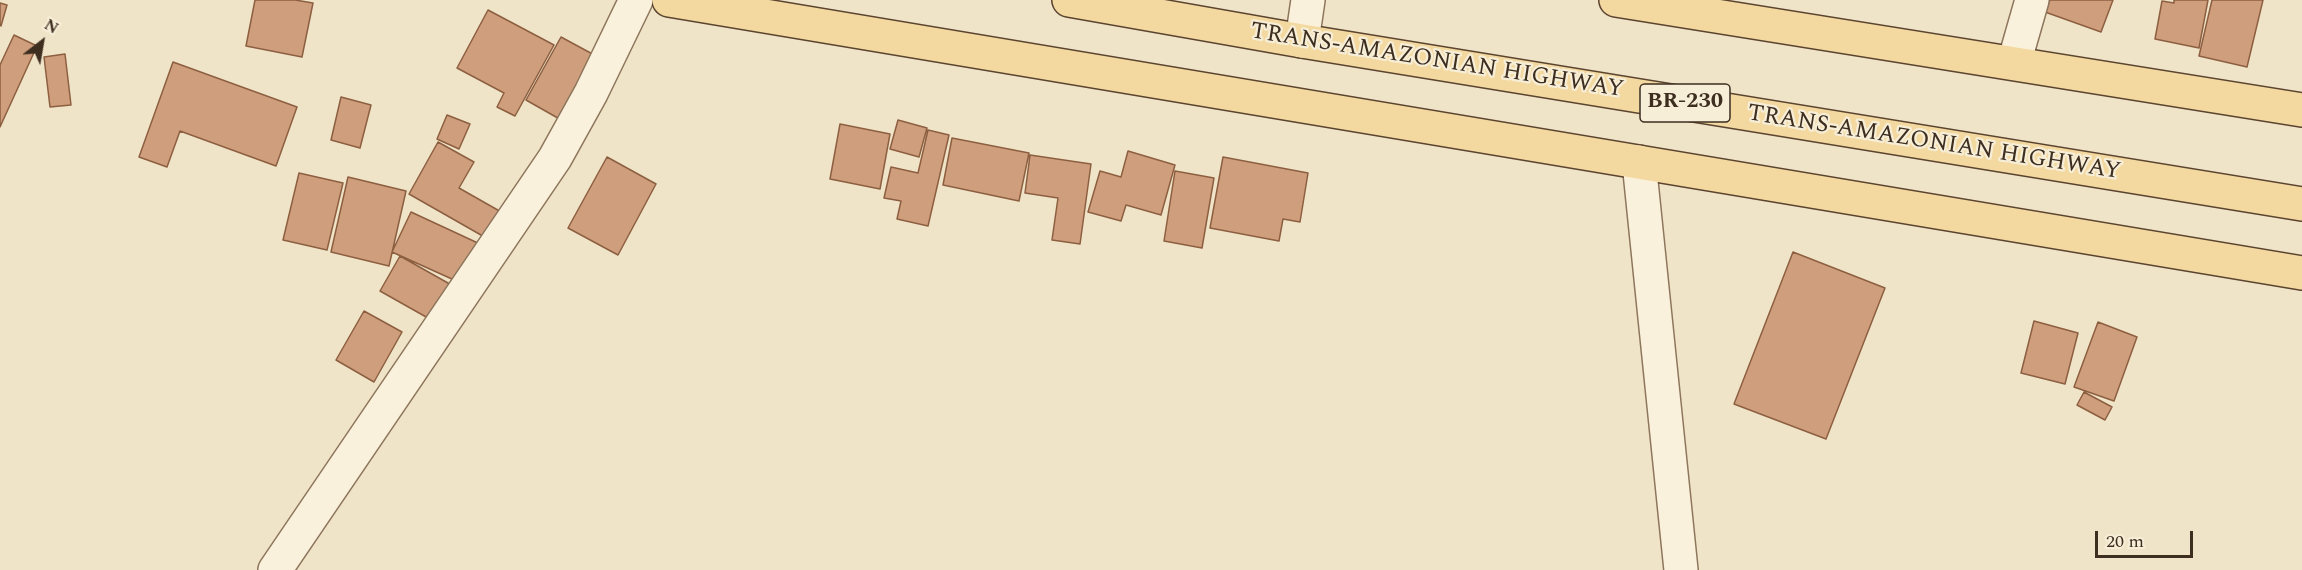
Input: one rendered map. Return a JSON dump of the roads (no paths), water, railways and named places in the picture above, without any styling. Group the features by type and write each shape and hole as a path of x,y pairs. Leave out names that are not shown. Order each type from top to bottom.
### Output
{"main road":[{"path":"669,0 2302,273"},
{"name":"TRANS-AMAZONIAN HIGHWAY","path":"1069,0 1302,41 2302,204"},
{"path":"1616,0 1749,10 2014,63 2302,110"}],"street":[{"path":"275,570 555,158 591,93 636,0"},
{"path":"1302,41 1308,0"},
{"path":"2014,63 2032,0"},
{"path":"1639,162 1681,570"}]}
